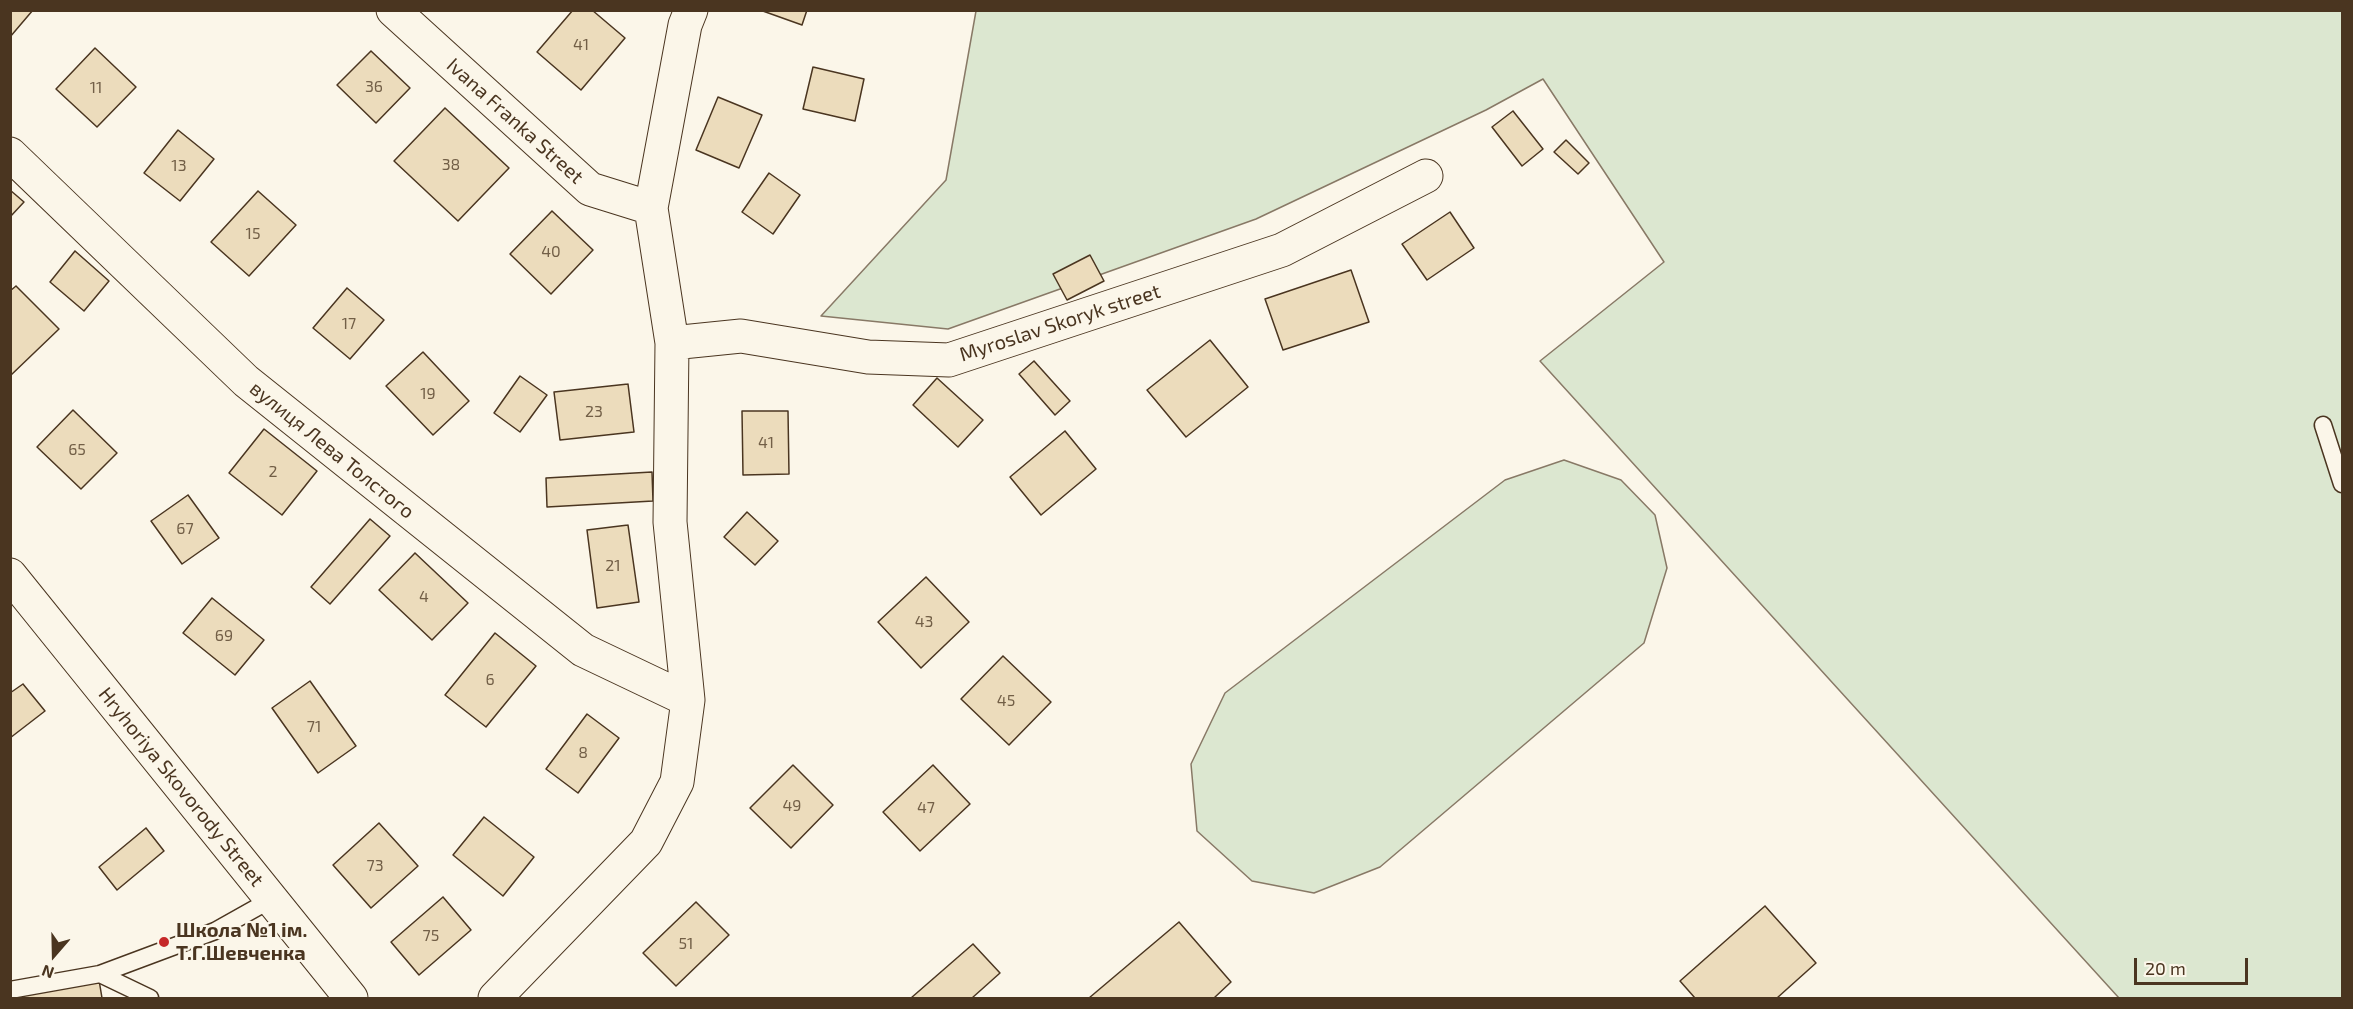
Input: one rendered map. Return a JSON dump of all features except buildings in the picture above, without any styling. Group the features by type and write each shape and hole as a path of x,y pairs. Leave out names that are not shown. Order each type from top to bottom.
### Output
{"street":[{"name":"Ivana Franka Street","path":"393,10 590,189 651,208"},
{"path":"495,999 646,842 677,782 688,700 670,522 672,343 651,208 690,10"},
{"name":"вулиця Лева Толстого","path":"10,154 256,388 583,650 688,700"},
{"name":"Myroslav Skoryk street","path":"672,343 741,336 867,357 949,360 1282,250 1426,176"},
{"name":"Hryhoriya Skovorody Street","path":"10,575 351,999"}],"lane":[{"path":"2323,425 2343,484"},
{"path":"10,990 100,974 215,931 272,899"},
{"path":"100,974 150,999"}],"green space":[{"path":"976,11 2342,11 2342,998 2119,998 1540,361 1664,262 1543,79 1486,110 1256,219 948,329 821,316 946,180"},
{"path":"1564,460 1621,480 1655,515 1667,568 1644,643 1380,867 1314,893 1252,881 1197,831 1191,764 1225,693 1505,480"}],"place":[{"name":"Школа №1 ім. Т.Г.Шевченка","path":"164,942"}]}
